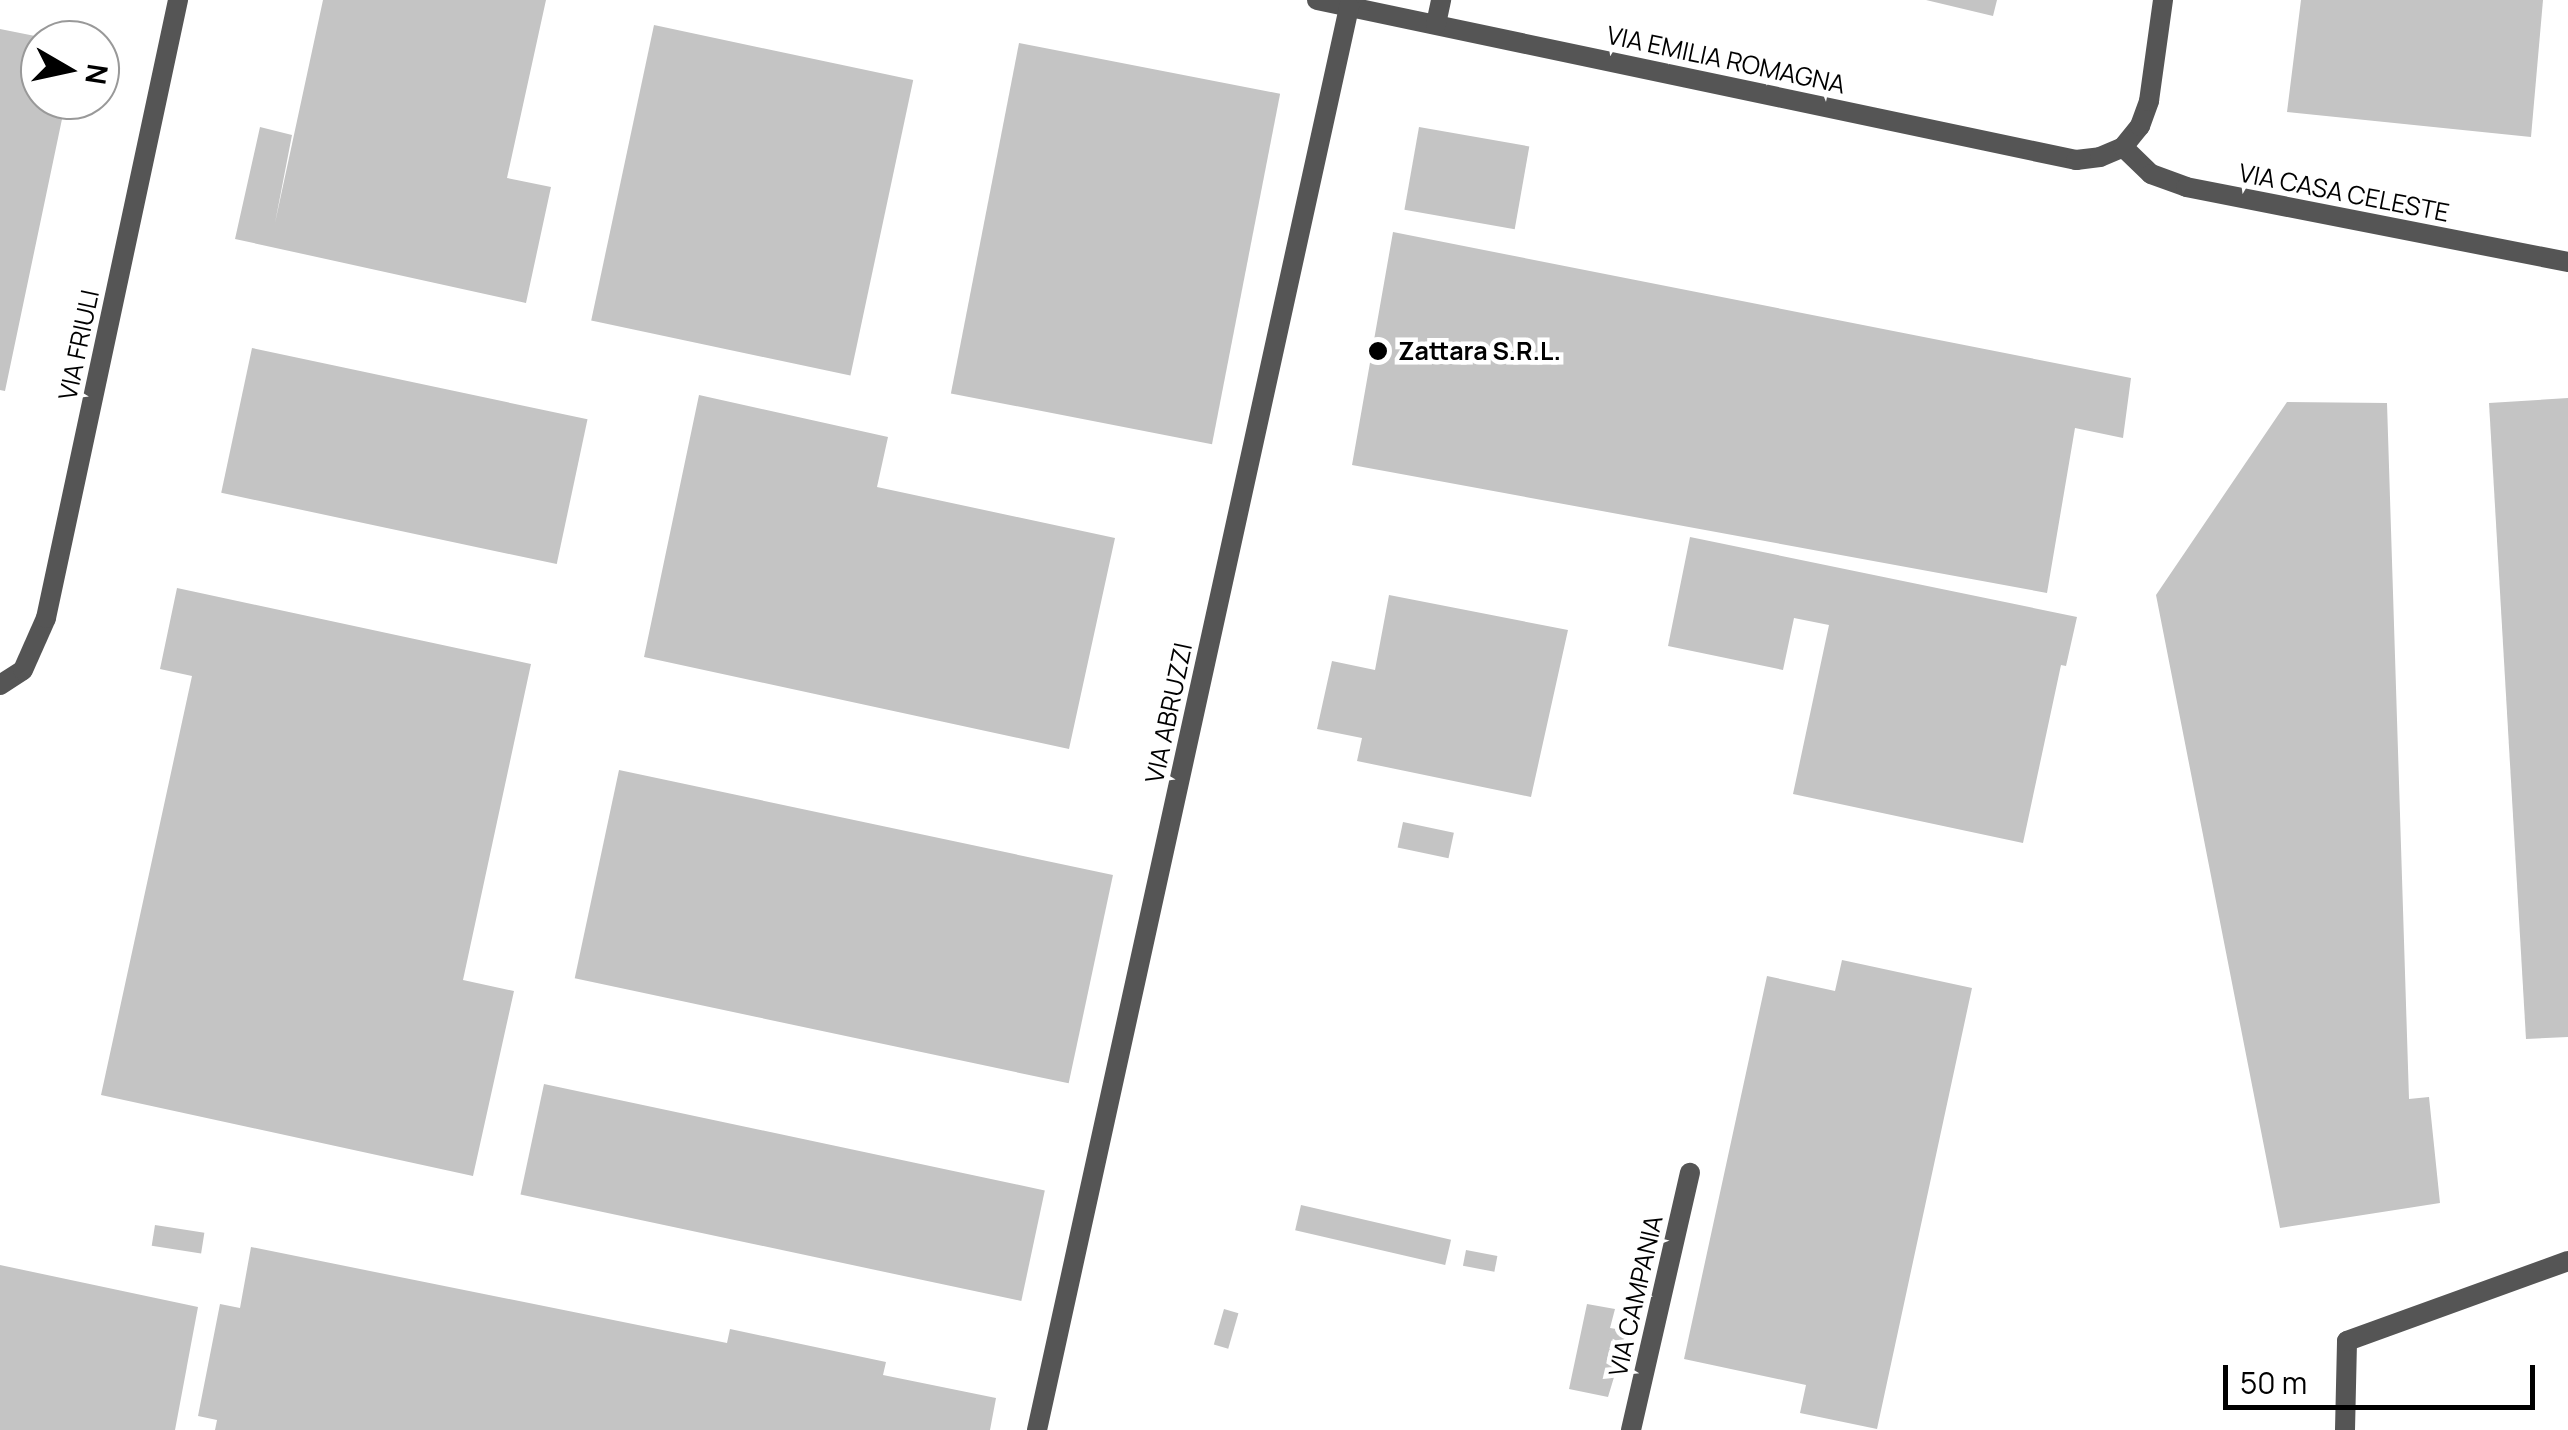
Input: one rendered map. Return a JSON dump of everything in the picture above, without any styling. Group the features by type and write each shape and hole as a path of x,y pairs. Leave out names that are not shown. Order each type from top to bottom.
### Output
{"street":[{"name":"VIA FRIULI","path":"0,686 23,670 46,618 178,0"},
{"name":"VIA EMILIA ROMAGNA","path":"1318,0 2076,160 2100,157 2123,146"},
{"path":"1436,24 1441,0"},
{"path":"2123,146 2140,126 2149,101 2164,0"},
{"name":"VIA ABRUZZI","path":"1038,1430 1349,7"},
{"name":"VIA CASA CELESTE","path":"2123,146 2151,174 2186,187 2568,262"},
{"name":"VIA CAMPANIA","path":"1631,1430 1690,1172"},
{"path":"2344,1430 2347,1341 2568,1260"}],"building":[{"path":"323,0 546,0 507,178 551,187 526,303 235,239 260,127 292,135 275,223"},
{"path":"1926,0 1997,0 1993,16"},
{"path":"2301,0 2543,0 2531,137 2287,112"},
{"path":"654,25 913,80 850,375 591,320"},
{"path":"0,29 20,33 20,120 62,120 5,391 0,390"},
{"path":"1019,43 1280,94 1212,444 951,393"},
{"path":"1419,127 1529,146 1515,229 1404,210"},
{"path":"1393,232 2131,378 2123,438 2075,428 2047,593 1352,465"},
{"path":"252,348 588,419 557,564 221,493"},
{"path":"699,395 888,437 877,487 1115,538 1069,749 644,657"},
{"path":"2568,398 2568,1037 2526,1039 2489,403"},
{"path":"2287,402 2387,403 2409,1099 2429,1097 2440,1203 2280,1228 2156,595"},
{"path":"1690,537 2077,617 2066,666 2061,665 2023,843 1793,794 1829,625 1794,618 1783,670 1668,646"},
{"path":"177,588 531,664 463,980 514,991 473,1176 101,1095 192,676 160,669"},
{"path":"1389,595 1568,630 1531,797 1357,761 1362,738 1317,729 1332,661 1375,670"},
{"path":"619,770 1113,875 1069,1083 575,978"},
{"path":"1403,822 1454,833 1448,858 1398,847"},
{"path":"1842,960 1972,988 1877,1429 1800,1413 1806,1385 1684,1359 1767,976 1835,991"},
{"path":"544,1084 1045,1190 1021,1301 521,1195"},
{"path":"1301,1205 1451,1240 1445,1265 1295,1230"},
{"path":"155,1225 204,1233 201,1254 152,1246"},
{"path":"251,1247 727,1343 730,1329 886,1362 883,1375 996,1398 990,1430 215,1430 217,1420 198,1416 220,1304 240,1308"},
{"path":"1466,1250 1497,1256 1494,1272 1463,1266"},
{"path":"0,1265 198,1307 175,1430 0,1430"},
{"path":"1587,1304 1615,1309 1610,1328 1628,1331 1608,1397 1569,1389"},
{"path":"1224,1309 1238,1313 1228,1349 1214,1345"}],"place":[{"name":"Zattara S.R.L.","path":"1378,351"}]}
